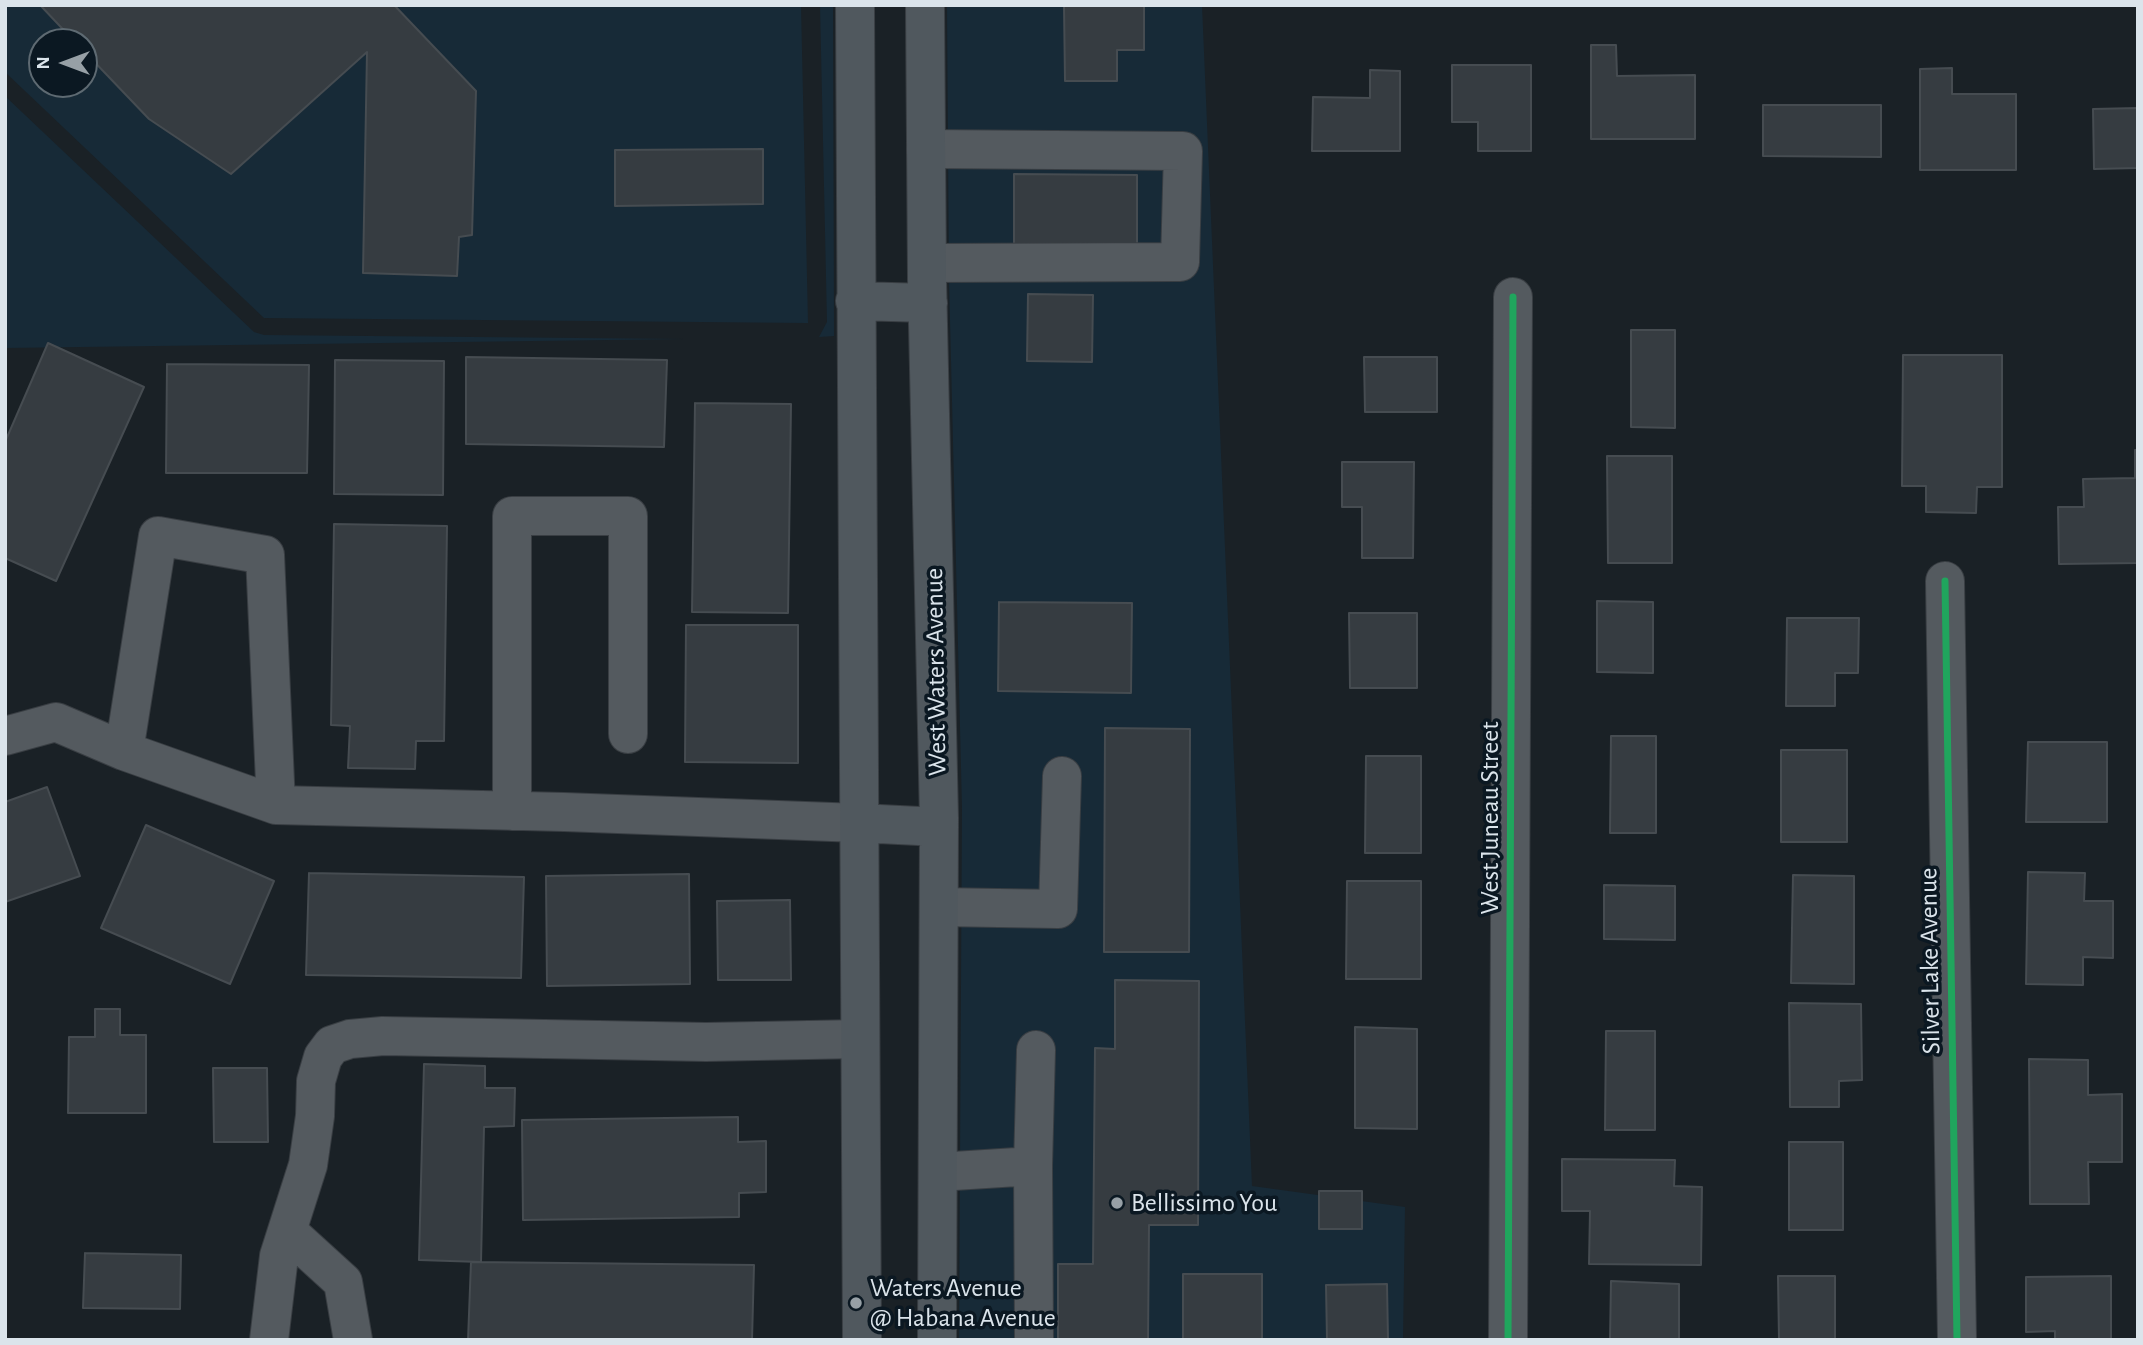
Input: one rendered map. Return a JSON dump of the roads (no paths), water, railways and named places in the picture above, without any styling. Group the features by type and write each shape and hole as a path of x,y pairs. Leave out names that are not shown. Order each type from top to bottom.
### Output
{"main road":[{"path":"855,5 862,1340"},
{"name":"West Waters Avenue","path":"925,5 927,263 939,827 937,1340"},
{"path":"855,301 928,303"},
{"path":"859,823 939,827"}],"street":[{"path":"926,149 1183,151 1180,262 927,263"},
{"name":"West Juneau Street","path":"1508,1340 1513,297"},
{"path":"512,811 512,516 628,516 628,734"},
{"path":"124,751 158,536 265,555 276,805"},
{"name":"Silver Lake Avenue","path":"1945,581 1957,1340"},
{"path":"5,736 57,722 124,751 276,805 859,823"},
{"path":"939,907 1058,909 1062,776"},
{"path":"269,1340 279,1256 308,1165 315,1116 316,1081 323,1057 332,1045 350,1039 383,1036 706,1042 860,1039"},
{"path":"1034,1340 1033,1166 1036,1050"},
{"path":"938,1172 1033,1166"},
{"path":"287,1231 343,1282 353,1340"}],"place":[{"name":"Bellissimo You","path":"1117,1203"},
{"name":"Waters Avenue @ Habana Avenue","path":"856,1303"}]}
